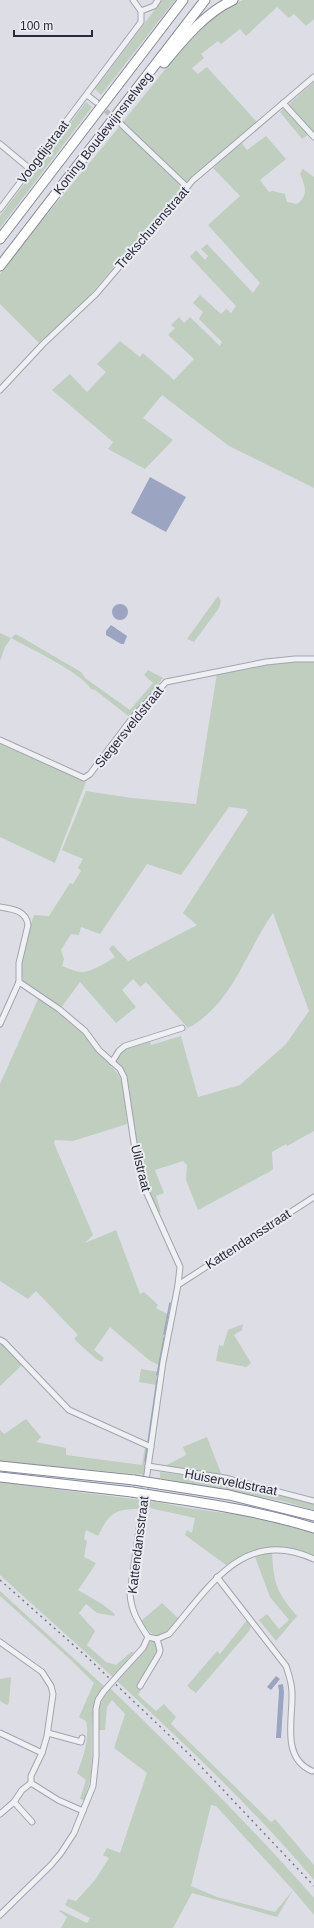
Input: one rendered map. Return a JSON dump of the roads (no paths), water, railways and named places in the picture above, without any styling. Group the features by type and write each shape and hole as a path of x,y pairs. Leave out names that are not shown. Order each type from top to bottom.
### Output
{"highway":[{"name":"Koning Boudewijnsnelweg","path":"0,239 183,0"},
{"name":"Koning Boudewijnsnelweg","path":"0,266 205,0"},
{"path":"141,84 163,64 187,36 210,15 233,0"},
{"path":"0,1466 134,1480 229,1495 314,1516"},
{"path":"0,1477 132,1492 229,1507 291,1521 314,1528"}],"street":[{"path":"133,0 141,11 154,6 158,0"},
{"name":"Voogdijstraat","path":"0,209 141,22 141,11"},
{"name":"Trekschurenstraat","path":"0,390 43,344 96,294 187,187 314,77"},
{"path":"87,95 96,102"},
{"path":"283,103 314,137"},
{"path":"122,125 187,187"},
{"path":"0,144 30,169"},
{"name":"Siegersveldstraat","path":"0,740 80,777 87,777 133,717 166,682 266,662 314,659"},
{"path":"0,907 13,909 25,916 28,925 19,963 19,982 0,1024"},
{"name":"Uilstraat","path":"19,982 58,1009 85,1031 99,1050 120,1069 126,1085 137,1163 144,1187 180,1267 178,1285"},
{"path":"112,1062 116,1055 125,1046 182,1028"},
{"name":"Kattendansstraat","path":"148,1637 135,1617 131,1604 130,1593 163,1362 178,1285 314,1197"},
{"path":"180,1272 190,1276"},
{"path":"0,1340 4,1342 69,1410 151,1447"},
{"name":"Huiserveldstraat","path":"148,1466 225,1478 314,1501"},
{"path":"0,1915 61,1853 74,1833 93,1786 96,1757 96,1709 98,1700 104,1691 143,1648 148,1637 157,1639 169,1634 225,1569 247,1556 263,1550 277,1549 294,1552 314,1559"},
{"path":"217,1577 286,1666 291,1680 292,1693 290,1743 295,1756 304,1768 312,1771"},
{"path":"140,1686 159,1654 160,1650 157,1639"},
{"path":"0,1642 42,1672 48,1680 53,1694 48,1733 42,1753 31,1776 32,1783 58,1800 83,1811"},
{"path":"0,1733 42,1753"},
{"path":"48,1733 81,1742 82,1738"},
{"path":"0,1814 5,1808 14,1802 22,1790 32,1783"},
{"path":"14,1802 32,1822"},
{"path":"0,1803 5,1808"}],"water":[{"path":"150,477 186,497 166,532 131,513"},
{"path":"120,604 127,609 128,612 123,619 120,620 113,615 112,612 117,605"},
{"path":"111,625 127,636 124,644 121,644 106,635 106,631"},
{"path":"276,1676 280,1679 271,1690 267,1687"},
{"path":"283,1684 284,1692 281,1738 276,1738 279,1691 278,1685"}],"waterway":[{"path":"164,1334 170,1303"},
{"path":"157,1375 164,1338"},
{"path":"148,1442 157,1380"},
{"path":"145,1461 147,1447"}],"tunnel":[{"path":"100,106 122,125"}],"railway":[{"path":"0,1580 87,1657 190,1755 314,1886"}]}
